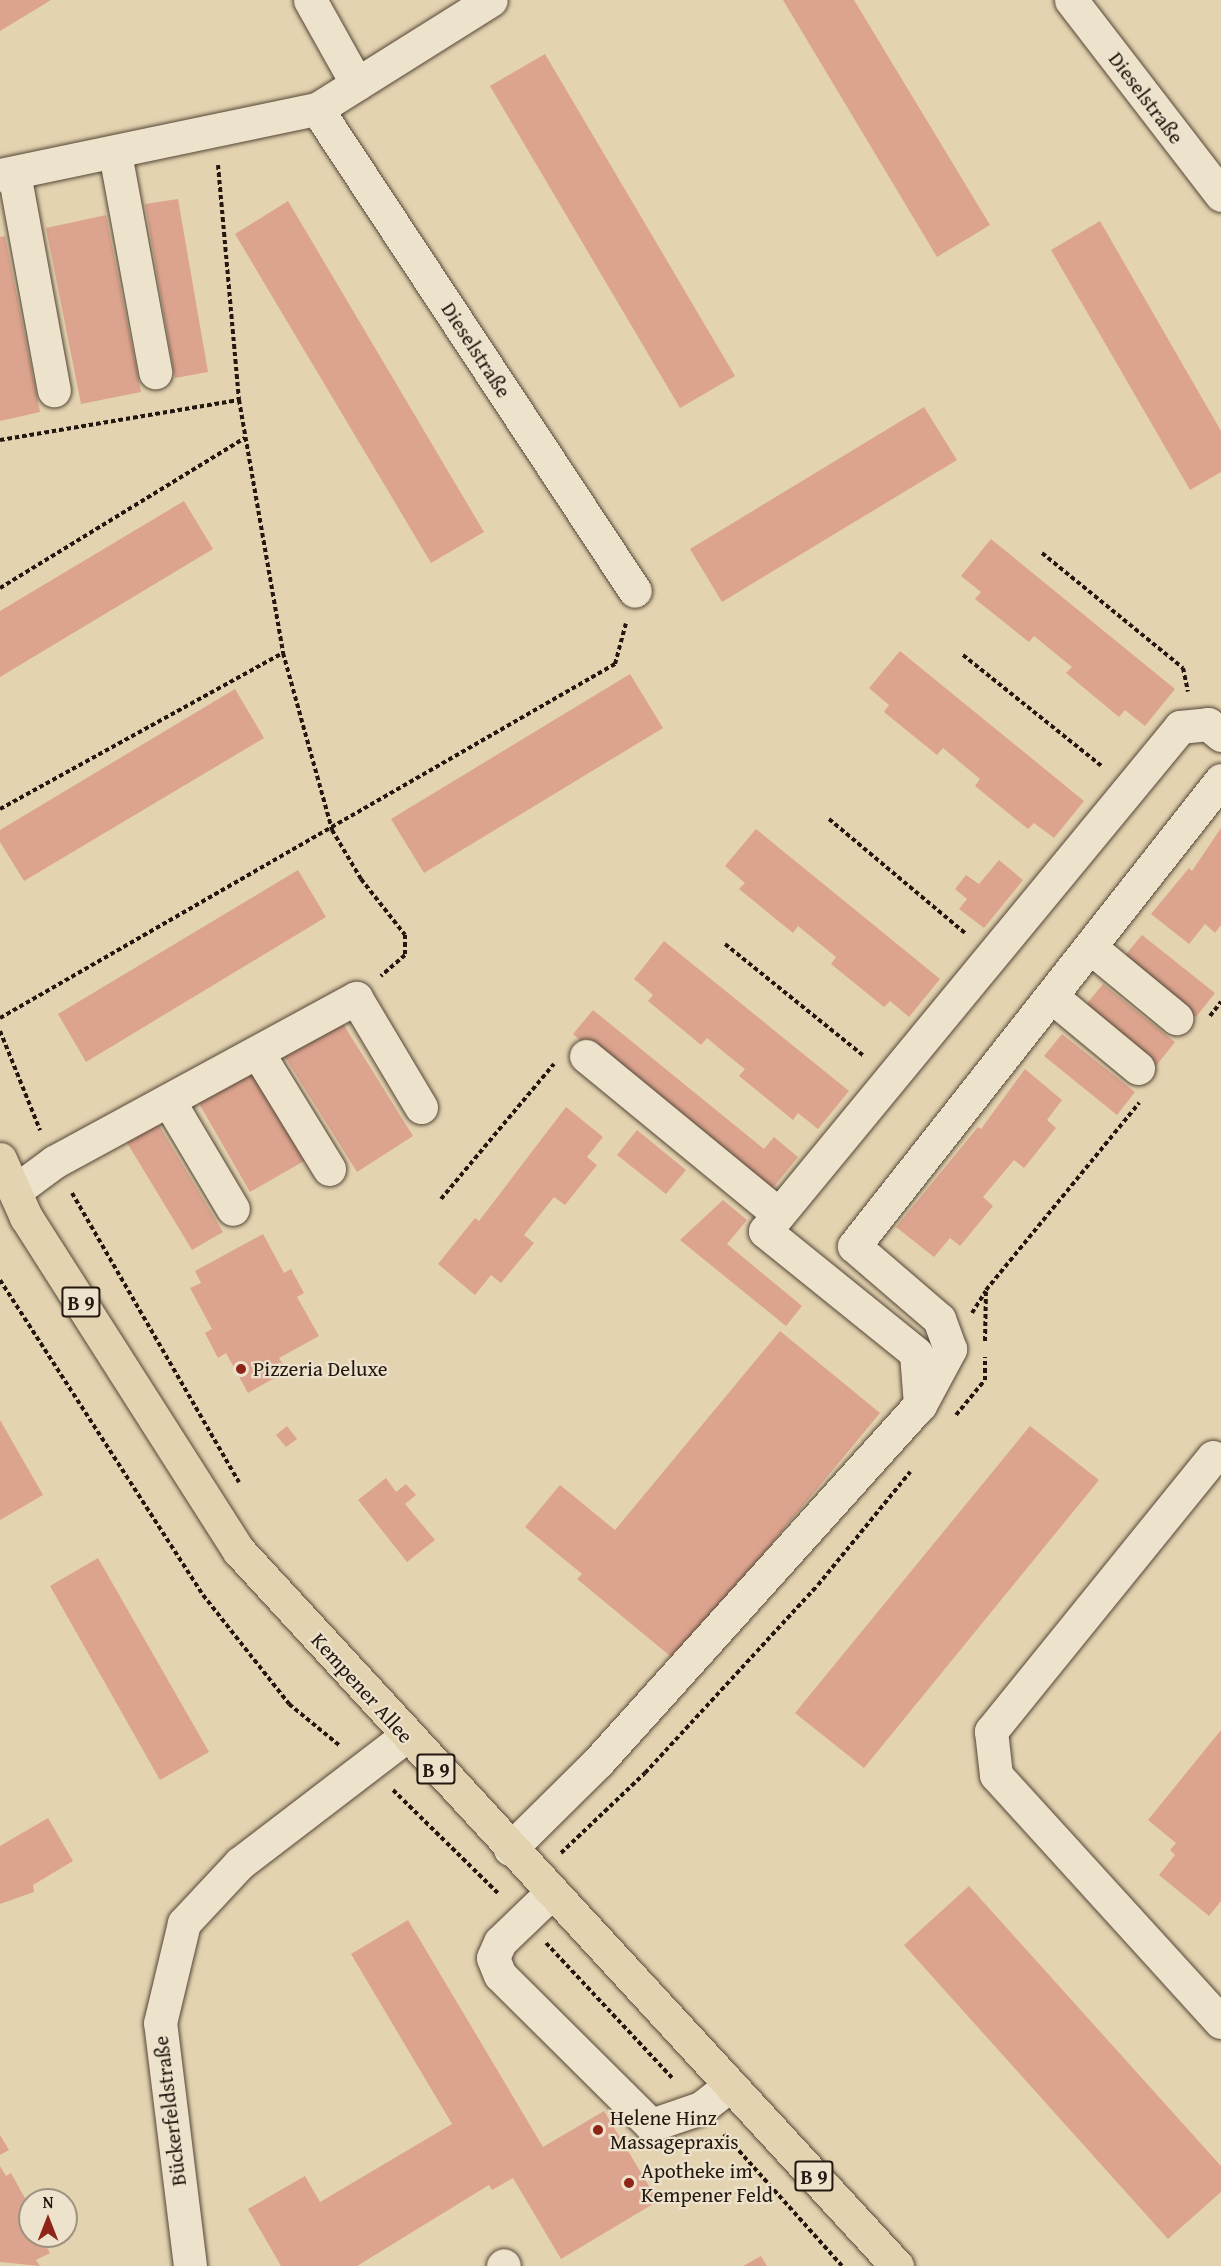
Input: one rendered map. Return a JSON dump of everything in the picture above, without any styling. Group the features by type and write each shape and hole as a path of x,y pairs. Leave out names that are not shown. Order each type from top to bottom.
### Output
{"main road":[{"name":"Kempener Allee","path":"0,1159 15,1191 239,1551 405,1737 552,1892 897,2266"}],"street":[{"path":"309,0 357,84"},
{"path":"54,390 7,174 215,133 317,109 490,0"},
{"name":"Dieselstraße","path":"1071,0 1221,195"},
{"name":"Dieselstraße","path":"317,109 635,591"},
{"path":"115,153 155,372"},
{"path":"920,1405 916,1353 765,1231 777,1213 1180,727 1209,730"},
{"path":"510,1849 537,1823 920,1405 950,1349 939,1319 854,1246 1221,780"},
{"path":"1090,946 1176,1018"},
{"path":"1051,996 1138,1068"},
{"path":"15,1191 54,1162 170,1103 356,998 421,1107"},
{"path":"258,1053 329,1169"},
{"path":"586,1056 777,1213"},
{"path":"170,1103 232,1209"},
{"path":"1213,1457 991,1731 996,1775 1221,2022"},
{"name":"Bückerfeldstraße","path":"190,2266 160,2023 184,1923 240,1863 368,1768 405,1737"},
{"path":"552,1892 524,1919 493,1958 500,1975 651,2125 701,2108 730,2085"}],"path":[{"path":"215,133 239,400 283,653 332,830 361,879 405,935 405,955 356,998"},
{"path":"0,440 239,400"},
{"path":"0,588 245,438"},
{"path":"1042,553 1183,668 1209,730"},
{"path":"0,1018 332,830 615,664 635,591"},
{"path":"0,809 283,653"},
{"path":"963,655 1129,788"},
{"path":"829,819 991,955"},
{"path":"725,944 890,1077"},
{"path":"0,1031 54,1162 245,1492"},
{"path":"441,1199 553,1065 586,1056"},
{"path":"0,1280 203,1595 289,1704 368,1768 524,1919 701,2108 842,2266"},
{"path":"537,1823 570,1861"}],"building":[{"path":"0,0 51,0 0,31"},
{"path":"783,0 854,0 990,225 937,257"},
{"path":"545,54 735,376 680,408 490,86"},
{"path":"178,199 208,372 175,378 145,204"},
{"path":"288,201 484,532 431,563 235,234"},
{"path":"106,215 141,392 81,404 46,228"},
{"path":"1100,221 1221,431 1221,472 1190,490 1051,250"},
{"path":"5,236 40,412 0,421 0,237"},
{"path":"924,407 957,460 722,602 690,549"},
{"path":"184,501 213,549 0,677 0,611"},
{"path":"991,539 1175,689 1145,726 1125,710 1119,717 1066,673 1072,667 1034,636 1029,642 975,599 981,592 961,576"},
{"path":"900,651 1084,801 1054,838 1034,823 1028,829 975,786 980,779 943,748 937,755 884,712 889,705 869,688"},
{"path":"630,674 663,728 424,873 391,819"},
{"path":"235,689 264,738 24,881 0,842 0,830"},
{"path":"1221,828 1221,925 1215,933 1205,924 1189,944 1151,914 1189,868 1192,871"},
{"path":"756,829 940,979 909,1017 890,1001 884,1007 831,964 836,957 798,926 793,933 739,889 745,883 725,866"},
{"path":"999,860 1023,880 984,928 959,909 967,899 955,889 966,875 979,884"},
{"path":"298,870 326,917 86,1062 58,1014"},
{"path":"1142,935 1215,993 1196,1017 1123,958"},
{"path":"664,941 849,1091 818,1129 798,1113 793,1120 739,1076 745,1069 707,1038 701,1045 648,1001 653,995 634,979"},
{"path":"1103,984 1175,1042 1156,1066 1084,1007"},
{"path":"593,1010 764,1149 774,1137 798,1157 768,1194 573,1034"},
{"path":"340,1019 413,1136 357,1172 283,1054"},
{"path":"1062,1034 1135,1092 1117,1115 1044,1056"},
{"path":"250,1069 304,1161 250,1192 197,1100"},
{"path":"1025,1069 1062,1100 1047,1120 1056,1128 1024,1168 1014,1160 983,1197 993,1206 960,1246 950,1238 934,1257 896,1227 978,1127 981,1129"},
{"path":"566,1107 603,1137 587,1157 597,1165 565,1205 554,1197 524,1235 534,1243 501,1283 491,1275 475,1295 438,1264 475,1218 479,1221"},
{"path":"157,1122 223,1232 192,1250 126,1141"},
{"path":"637,1130 686,1170 666,1194 617,1155"},
{"path":"723,1200 747,1220 727,1244 802,1306 786,1326 680,1240"},
{"path":"263,1234 284,1273 291,1269 304,1293 297,1297 319,1336 279,1358 287,1371 248,1393 226,1353 218,1358 205,1333 212,1329 190,1288 201,1283 195,1271"},
{"path":"780,1331 880,1413 675,1660 577,1579 582,1574 525,1527 560,1485 615,1530"},
{"path":"0,1420 43,1495 0,1520"},
{"path":"287,1426 297,1439 286,1447 276,1435"},
{"path":"1030,1426 1099,1480 864,1768 795,1713"},
{"path":"386,1478 396,1492 406,1484 416,1495 405,1504 435,1540 407,1562 358,1500"},
{"path":"98,1558 209,1752 160,1780 50,1586"},
{"path":"1221,1730 1221,1901 1209,1916 1159,1875 1175,1855 1170,1850 1176,1843 1148,1820"},
{"path":"48,1818 73,1861 33,1885 34,1892 0,1904 0,1846"},
{"path":"969,1886 1221,2166 1221,2192 1168,2239 904,1945"},
{"path":"408,1920 543,2147 604,2111 658,2201 561,2259 513,2178 492,2190 489,2185 357,2266 281,2266 248,2209 305,2176 320,2202 452,2124 351,1954"},
{"path":"0,2135 9,2150 0,2155"},
{"path":"0,2166 6,2176 11,2173 19,2188 18,2248 47,2248 50,2253 36,2260 40,2266 0,2262"},
{"path":"761,2256 767,2266 743,2266"}],"place":[{"name":"Pizzeria Deluxe","path":"241,1369"},
{"name":"Helene Hinz Massagepraxis","path":"598,2130"},
{"name":"Apotheke im Kempener Feld","path":"629,2183"}]}
